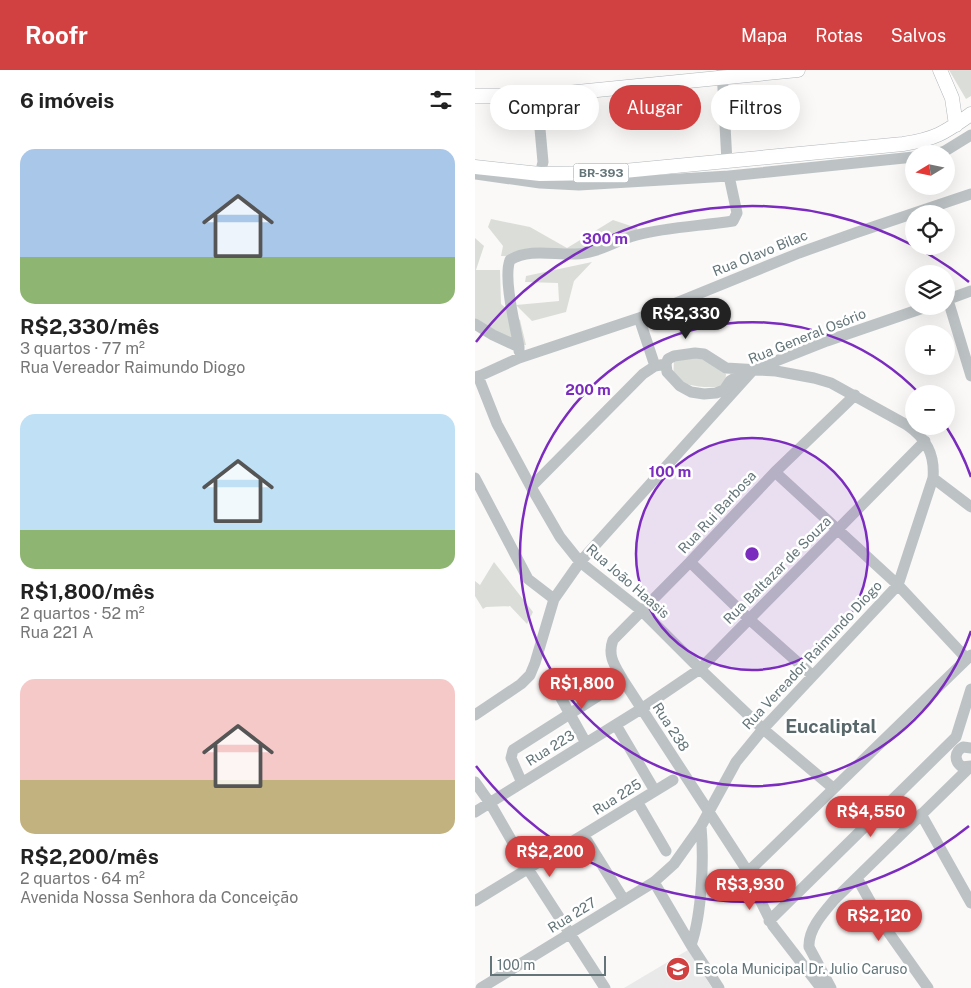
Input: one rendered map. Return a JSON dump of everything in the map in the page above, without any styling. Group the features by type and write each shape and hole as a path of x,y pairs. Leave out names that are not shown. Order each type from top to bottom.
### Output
{"main road":[{"path":"599,88 722,73 798,70"},
{"path":"940,70 952,98 956,124"},
{"path":"475,96 490,96"},
{"name":"BR-393","path":"475,167 540,174 728,169 925,141 946,132 971,114"}],"street":[{"path":"519,352 508,278 508,266 515,256 538,253 576,254 593,251 649,232 733,221 736,218 737,210 728,169 722,73"},
{"path":"540,130 543,162 540,174"},
{"path":"955,145 971,135"},
{"path":"475,174 540,183 570,184 728,169 905,158"},
{"name":"Rua Olavo Bilac","path":"477,377 519,352 639,318 855,232 971,194"},
{"path":"955,297 971,291"},
{"name":"Rua General Osório","path":"475,715 521,684 530,675 554,599 580,562 712,417 750,370 905,314"},
{"path":"952,315 971,376"},
{"path":"639,318 663,367 680,386 691,392 704,394 725,390 730,381 730,374 727,368"},
{"path":"475,324 519,352"},
{"name":"Rua Vereador Raimundo Diogo","path":"531,487 643,374 663,367 673,356 695,353 709,356 727,368 776,371 831,383 907,425 925,441 933,460 933,478 898,585 763,729 736,762 709,812"},
{"path":"730,381 750,370"},
{"name":"Rua João Haasis","path":"477,377 497,424 531,487 560,537 580,562 643,610 700,669 763,729 833,788"},
{"name":"Rua Rui Barbosa","path":"611,656 610,649 613,640 775,472 855,395"},
{"name":"Rua Baltazar de Souza","path":"641,709 700,669 925,441"},
{"path":"748,872 969,657 898,585 775,472"},
{"path":"475,478 528,579 554,599"},
{"path":"933,478 971,507"},
{"path":"690,562 750,620 812,675"},
{"name":"Rua 238","path":"611,656 641,709 748,872 769,920 778,935 821,988"},
{"path":"522,783 511,758 511,752 623,680"},
{"path":"556,688 586,743"},
{"path":"769,920 956,737 971,689"},
{"name":"Rua 223","path":"475,812 641,709"},
{"path":"616,725 655,791"},
{"path":"955,782 957,752 965,748 956,737"},
{"path":"956,761 962,767 970,766"},
{"path":"831,988 809,947 809,940 824,911 970,766"},
{"name":"Rua 225","path":"475,901 673,780"},
{"path":"475,782 605,988"},
{"path":"638,803 666,851"},
{"name":"Rua 227","path":"481,988 654,882 674,864 709,812"},
{"path":"921,814 971,903"},
{"path":"691,945 697,923 703,855 701,826"},
{"path":"584,836 624,900"},
{"path":"857,878 889,933 928,988"},
{"path":"654,882 719,988"}],"shaded area":[{"path":"949,70 971,70 971,96 966,99"},
{"path":"491,219 530,227 567,248 613,220 637,228 639,234 556,258 501,256 503,246 488,227"},
{"path":"475,238 484,246 476,270 500,270 501,304 520,320 526,345 501,344 475,321"},
{"path":"592,262 574,281 566,312 532,321 516,305 559,301 558,283 525,282 526,276"},
{"path":"689,357 709,360 726,374 725,386 689,385 677,378 674,373 674,361"},
{"path":"494,562 533,612 527,624 510,606 486,607 483,609 475,596 475,581 480,585"},
{"name":"Escola Municipal Dr. Julio Caruso","path":"688,950 712,988 624,988"}],"place":[{"name":"Escola Municipal Dr. Julio Caruso","path":"678,969"}],"district":[{"name":"Eucaliptal","path":"831,726"}]}
